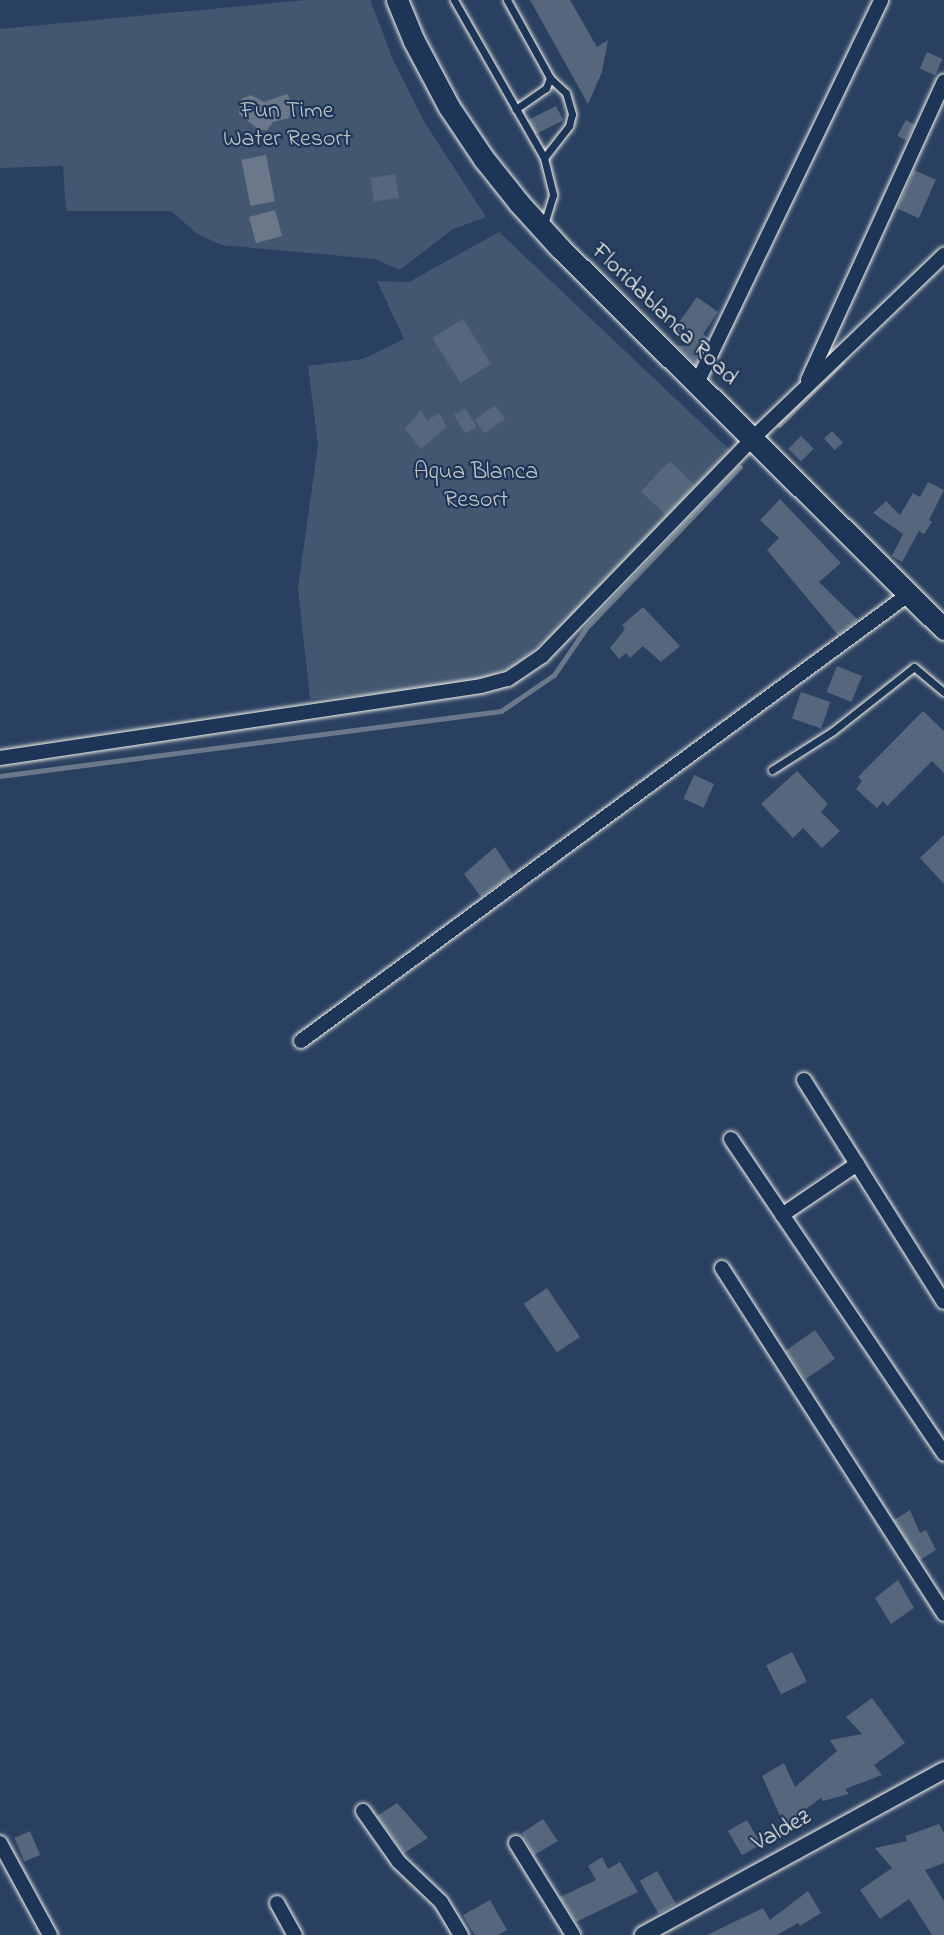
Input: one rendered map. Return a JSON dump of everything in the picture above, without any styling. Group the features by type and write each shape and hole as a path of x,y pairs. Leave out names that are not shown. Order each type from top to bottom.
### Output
{"main road":[{"name":"Floridablanca Road","path":"397,0 414,41 449,107 484,159 542,229 944,629"}],"street":[{"path":"697,383 881,0"},
{"path":"805,388 944,82"},
{"path":"0,758 481,686 508,679 542,656 753,438 944,255"},
{"path":"301,1041 909,594"},
{"path":"804,1080 944,1302"},
{"path":"731,1139 944,1454"},
{"path":"782,1215 857,1164"},
{"path":"722,1268 944,1614"},
{"name":"Valdez","path":"643,1935 944,1770"},
{"path":"363,1811 399,1862 441,1902 461,1935"},
{"path":"0,1843 50,1935"},
{"path":"516,1843 573,1935"},
{"path":"277,1903 295,1935"}],"lane":[{"path":"454,0 544,158 553,195 542,229"},
{"path":"507,0 550,78 572,103 569,126 544,158"},
{"path":"516,109 546,88 550,78"},
{"path":"772,770 833,731 914,667 944,692"}],"green space":[{"name":"Fun Time Water Resort","path":"306,0 370,0 394,62 425,123 486,217 453,229 400,270 375,259 221,245 196,233 171,211 66,211 63,166 0,168 0,29"},
{"name":"Aqua Blanca Resort","path":"499,232 733,453 575,617 512,667 486,677 427,690 310,699 298,588 318,445 308,366 363,359 404,339 377,281 409,282"}],"shaded area":[{"path":"287,94 292,103 289,118 273,122 267,130 259,130 239,114 241,99 251,95 264,102"},
{"path":"266,155 275,201 250,206 241,160"},
{"path":"275,210 282,236 256,243 249,217"}],"building":[{"path":"530,0 570,0 597,47 608,40 602,72 588,104"},
{"path":"927,52 943,59 935,75 920,68"},
{"path":"556,106 563,120 536,134 528,120"},
{"path":"906,120 915,125 906,141 897,136"},
{"path":"914,170 936,180 919,218 897,208"},
{"path":"395,174 399,198 374,202 370,178"},
{"path":"697,297 718,312 703,334 709,338 696,365 677,346 687,346 672,332"},
{"path":"463,319 491,364 461,383 432,338"},
{"path":"495,405 505,419 485,433 475,420"},
{"path":"465,408 477,427 466,434 454,415"},
{"path":"421,410 427,421 439,413 447,427 421,449 405,429"},
{"path":"832,431 843,443 835,450 824,439"},
{"path":"801,436 814,449 801,461 788,449"},
{"path":"670,461 695,485 666,516 641,491"},
{"path":"928,482 944,490 929,520 932,522 924,534 919,531 902,562 892,556 903,534 873,513 886,501 900,515 913,493 920,497"},
{"path":"780,499 841,563 819,582 858,620 838,635 767,550 779,538 760,520"},
{"path":"643,607 680,646 661,662 643,646 630,658 626,653 619,659 610,648 625,629 622,625"},
{"path":"837,666 862,676 852,702 827,692"},
{"path":"801,692 830,702 821,729 792,718"},
{"path":"923,711 944,731 944,773 932,761 887,806 883,801 877,808 856,789 862,781 858,777"},
{"path":"797,771 828,804 821,812 840,831 822,848 803,828 793,838 761,804"},
{"path":"694,775 714,784 704,808 683,799"},
{"path":"944,835 944,884 920,858"},
{"path":"495,847 513,874 481,897 464,874"},
{"path":"547,1288 580,1337 557,1353 524,1304"},
{"path":"815,1330 835,1359 806,1379 786,1351"},
{"path":"910,1510 920,1533 926,1530 936,1550 920,1560 894,1520"},
{"path":"898,1580 914,1608 891,1624 875,1598"},
{"path":"792,1652 807,1681 781,1695 766,1665"},
{"path":"872,1698 905,1743 874,1765 882,1775 845,1789 849,1794 823,1801 821,1798 784,1825 762,1776 784,1763 795,1787 837,1751 830,1740 862,1734 846,1717"},
{"path":"397,1803 428,1838 404,1853 377,1816"},
{"path":"543,1819 558,1841 534,1855 522,1833"},
{"path":"747,1820 761,1844 742,1855 728,1831"},
{"path":"939,1824 944,1833 944,1863 925,1870 944,1901 944,1935 932,1935 909,1899 880,1919 860,1890 892,1868 875,1848 907,1841 905,1836"},
{"path":"30,1831 40,1855 25,1862 14,1838"},
{"path":"602,1857 608,1869 620,1862 638,1892 576,1922 560,1897 596,1880 588,1866"},
{"path":"657,1871 676,1904 659,1914 640,1881"},
{"path":"808,1891 821,1913 800,1926 798,1923 777,1935 707,1935 763,1908 770,1920"},
{"path":"490,1900 507,1930 498,1935 475,1935 463,1915"}],"waterway":[{"path":"779,425 842,362"},
{"path":"0,776 501,711 554,675 587,627 740,467"}]}
